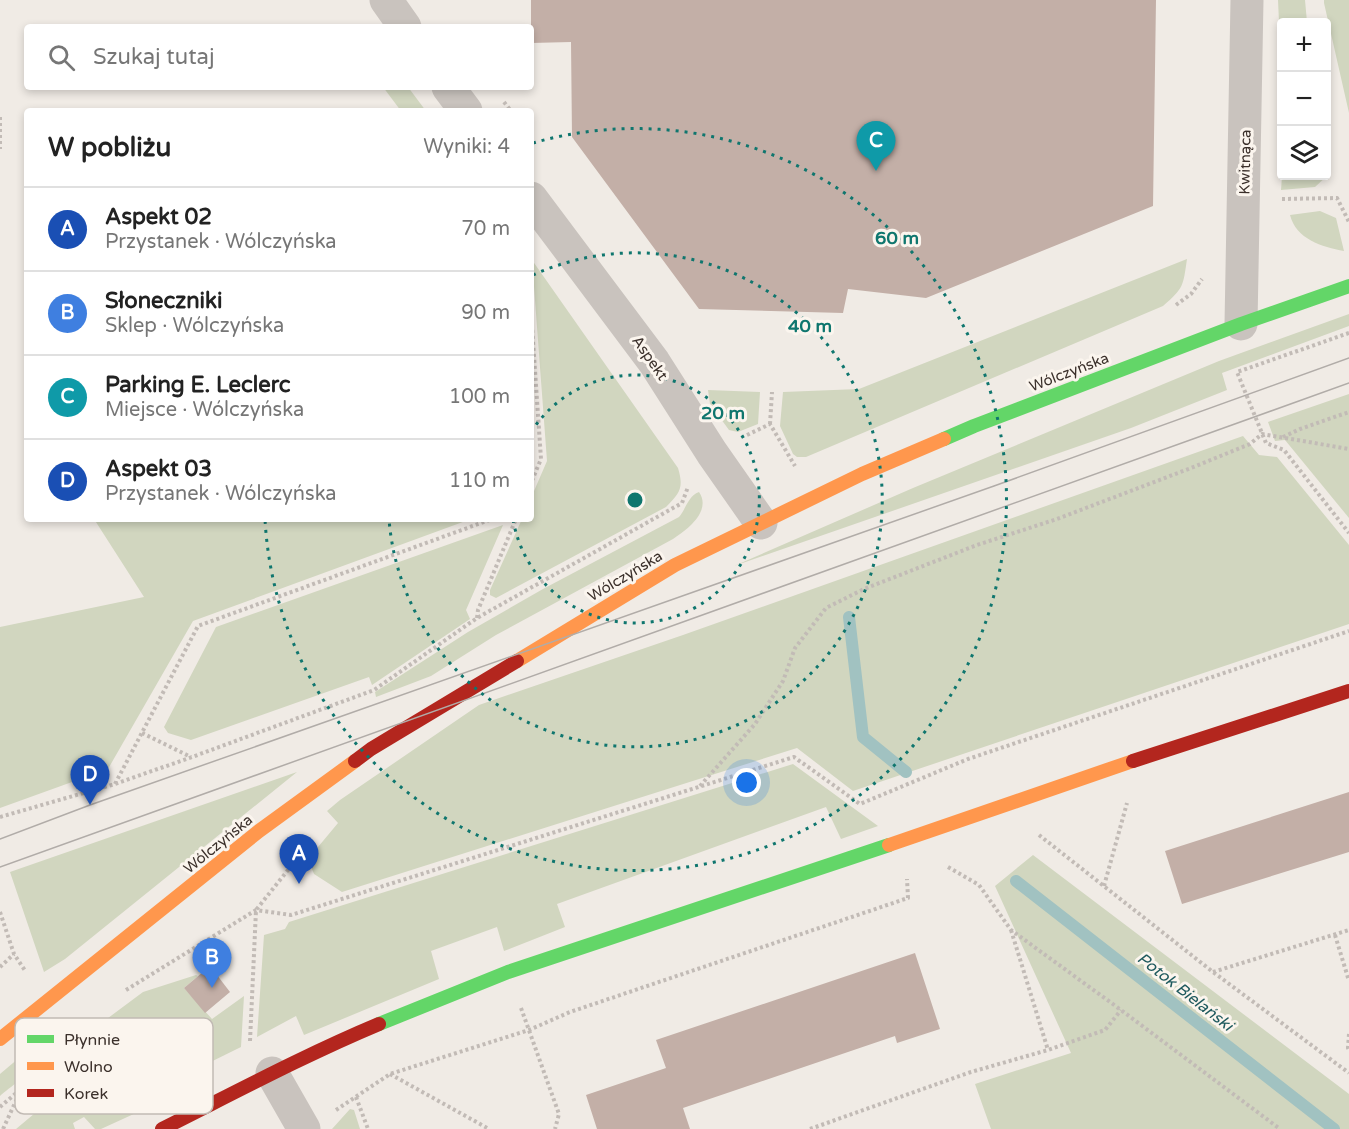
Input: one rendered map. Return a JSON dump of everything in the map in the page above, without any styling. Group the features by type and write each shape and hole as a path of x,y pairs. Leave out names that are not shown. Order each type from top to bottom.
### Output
{"main road":[{"name":"Wólczyńska","path":"26,1018 259,831 371,749 675,565 862,474 974,426 1241,324 1349,286"},
{"path":"213,1097 260,1062 341,1040 508,972 1138,759 1349,691"},
{"name":"Wólczyńska","path":"0,1039 15,1027"},
{"path":"162,1129 189,1114"}],"street":[{"path":"386,0 403,24"},
{"name":"Kwitnąca","path":"1241,324 1247,0"},
{"path":"450,90 464,108"},
{"name":"Aspekt","path":"534,202 654,362 712,453 762,523"},
{"path":"260,1062 316,1123"}],"path":[{"path":"0,117 0,149"},
{"path":"1244,200 1337,198 1349,222"},
{"path":"1349,333 1237,372 1266,443 1284,450 1349,533"},
{"path":"534,356 541,459 534,476"},
{"path":"770,424 772,392"},
{"path":"1283,437 1349,412"},
{"path":"698,787 755,724 783,681 795,648 826,608 864,590 977,545 1057,519 1191,468 1250,444 1262,434 1349,449"},
{"path":"115,784 198,626 484,522"},
{"path":"477,618 478,610 515,522"},
{"path":"860,804 968,759 1349,631"},
{"path":"142,733 192,758"},
{"path":"256,910 291,915 794,757 907,839 979,885 1011,930 1048,1050"},
{"path":"1104,886 1128,801"},
{"path":"1031,829 1213,972 1349,1073"},
{"path":"117,995 256,910 313,839"},
{"path":"316,1123 390,1074 529,1030 570,1012 908,898 907,878"},
{"path":"256,910 260,1062"},
{"path":"0,912 14,954 32,980"},
{"path":"1011,930 1280,1129"},
{"path":"1213,972 1349,930"},
{"path":"1335,935 1349,981"},
{"path":"0,967 14,954"},
{"path":"508,972 559,1114 555,1129"},
{"path":"810,1129 971,1072 1048,1050 1105,1030 1121,1010"},
{"path":"1349,1034 1349,1050"},
{"path":"1344,1069 1349,1064"},
{"path":"390,1074 489,1129"},
{"path":"0,1107 15,1094"},
{"path":"356,1096 368,1129"},
{"path":"3,1129 15,1103"}],"green space":[{"path":"1278,0 1305,0 1307,18 1279,18"},
{"path":"1324,0 1349,0 1349,113 1331,34 1331,18 1327,18"},
{"path":"385,90 410,90 424,108 399,108"},
{"path":"1282,180 1323,180 1315,187 1281,190"},
{"path":"1320,211 1336,218 1344,251 1319,244 1304,236 1293,223 1290,215"},
{"path":"1187,259 1181,286 1163,306 806,457 797,457 793,454 780,426 783,392 859,389"},
{"path":"534,263 678,468 681,485 678,494 666,507 496,598 490,595 490,590 521,522 534,522 534,491 547,461"},
{"path":"1349,314 1349,326 1222,373 1227,390 1131,428 734,566 913,488 1219,361"},
{"path":"708,390 760,392 758,424 738,432 729,430 710,404"},
{"path":"1349,394 1349,518 1285,440 1275,441 1268,422"},
{"path":"1243,436 1259,455 1277,457 1349,545 1349,624 853,791 797,748 342,892 314,874 308,859 338,823 327,811 479,705"},
{"path":"699,492 702,499 700,513 685,531 673,539 496,635 431,676 376,697 375,692 468,632 543,589 679,517 690,500"},
{"path":"96,522 463,522 193,621 108,769 0,808 0,627 144,597"},
{"path":"503,525 466,610 470,619 372,685 369,677 191,740 168,733 164,727 216,627"},
{"path":"793,764 878,826 841,839 826,807 557,904 565,927 504,951 497,927 431,951 439,979 304,1035 296,1016 257,1037 264,935 285,929 289,922"},
{"path":"297,772 65,959 44,972 10,872"},
{"path":"1033,855 1349,1094 1349,1129 991,1129 975,1084 1071,1053 995,886"},
{"path":"196,975 198,976 184,988 211,1018 108,1018 143,992"},
{"path":"244,996 241,1047 213,1061 213,1018"},
{"path":"15,1061 15,1084 0,1096 0,1074"},
{"path":"350,1109 354,1110 360,1129 332,1129"},
{"path":"34,1114 134,1114 101,1129 95,1129 84,1117 73,1123 75,1129 16,1129"}],"building":[{"path":"531,0 1156,0 1153,206 926,298 848,289 843,313 699,309 572,137 571,42 534,43 534,24 531,24"},
{"path":"1349,792 1349,852 1182,904 1165,851"},
{"path":"915,953 940,1029 897,1043 895,1036 683,1108 690,1129 597,1129 586,1095 666,1068 656,1040"},
{"path":"210,966 230,992 205,1013 184,988"}],"waterway":[{"name":"Potok Bielański","path":"849,617 863,737 906,772"},
{"name":"Potok Bielański","path":"1016,881 1334,1129"}],"tram line":[{"path":"0,839 1349,358"},
{"path":"0,867 1349,383"}],"traffic: fast":[{"path":"944,439 1241,324 1349,286"},
{"path":"379,1024 508,972 889,845"}],"traffic: slow":[{"path":"517,661 675,565 862,474 944,439"},
{"path":"26,1018 259,831 355,761"},
{"path":"889,845 1133,761"},
{"path":"0,1039 15,1027"}],"traffic: jam":[{"path":"355,761 371,749 517,661"},
{"path":"1133,761 1349,691"},
{"path":"213,1103 297,1061 379,1024"},
{"path":"162,1129 192,1114"}],"place":[{"name":"Parking E. Leclerc","path":"876,171"},
{"name":"Aspekt 03","path":"90,805"},
{"name":"Aspekt 02","path":"299,884"},
{"name":"Słoneczniki","path":"212,988"}]}
